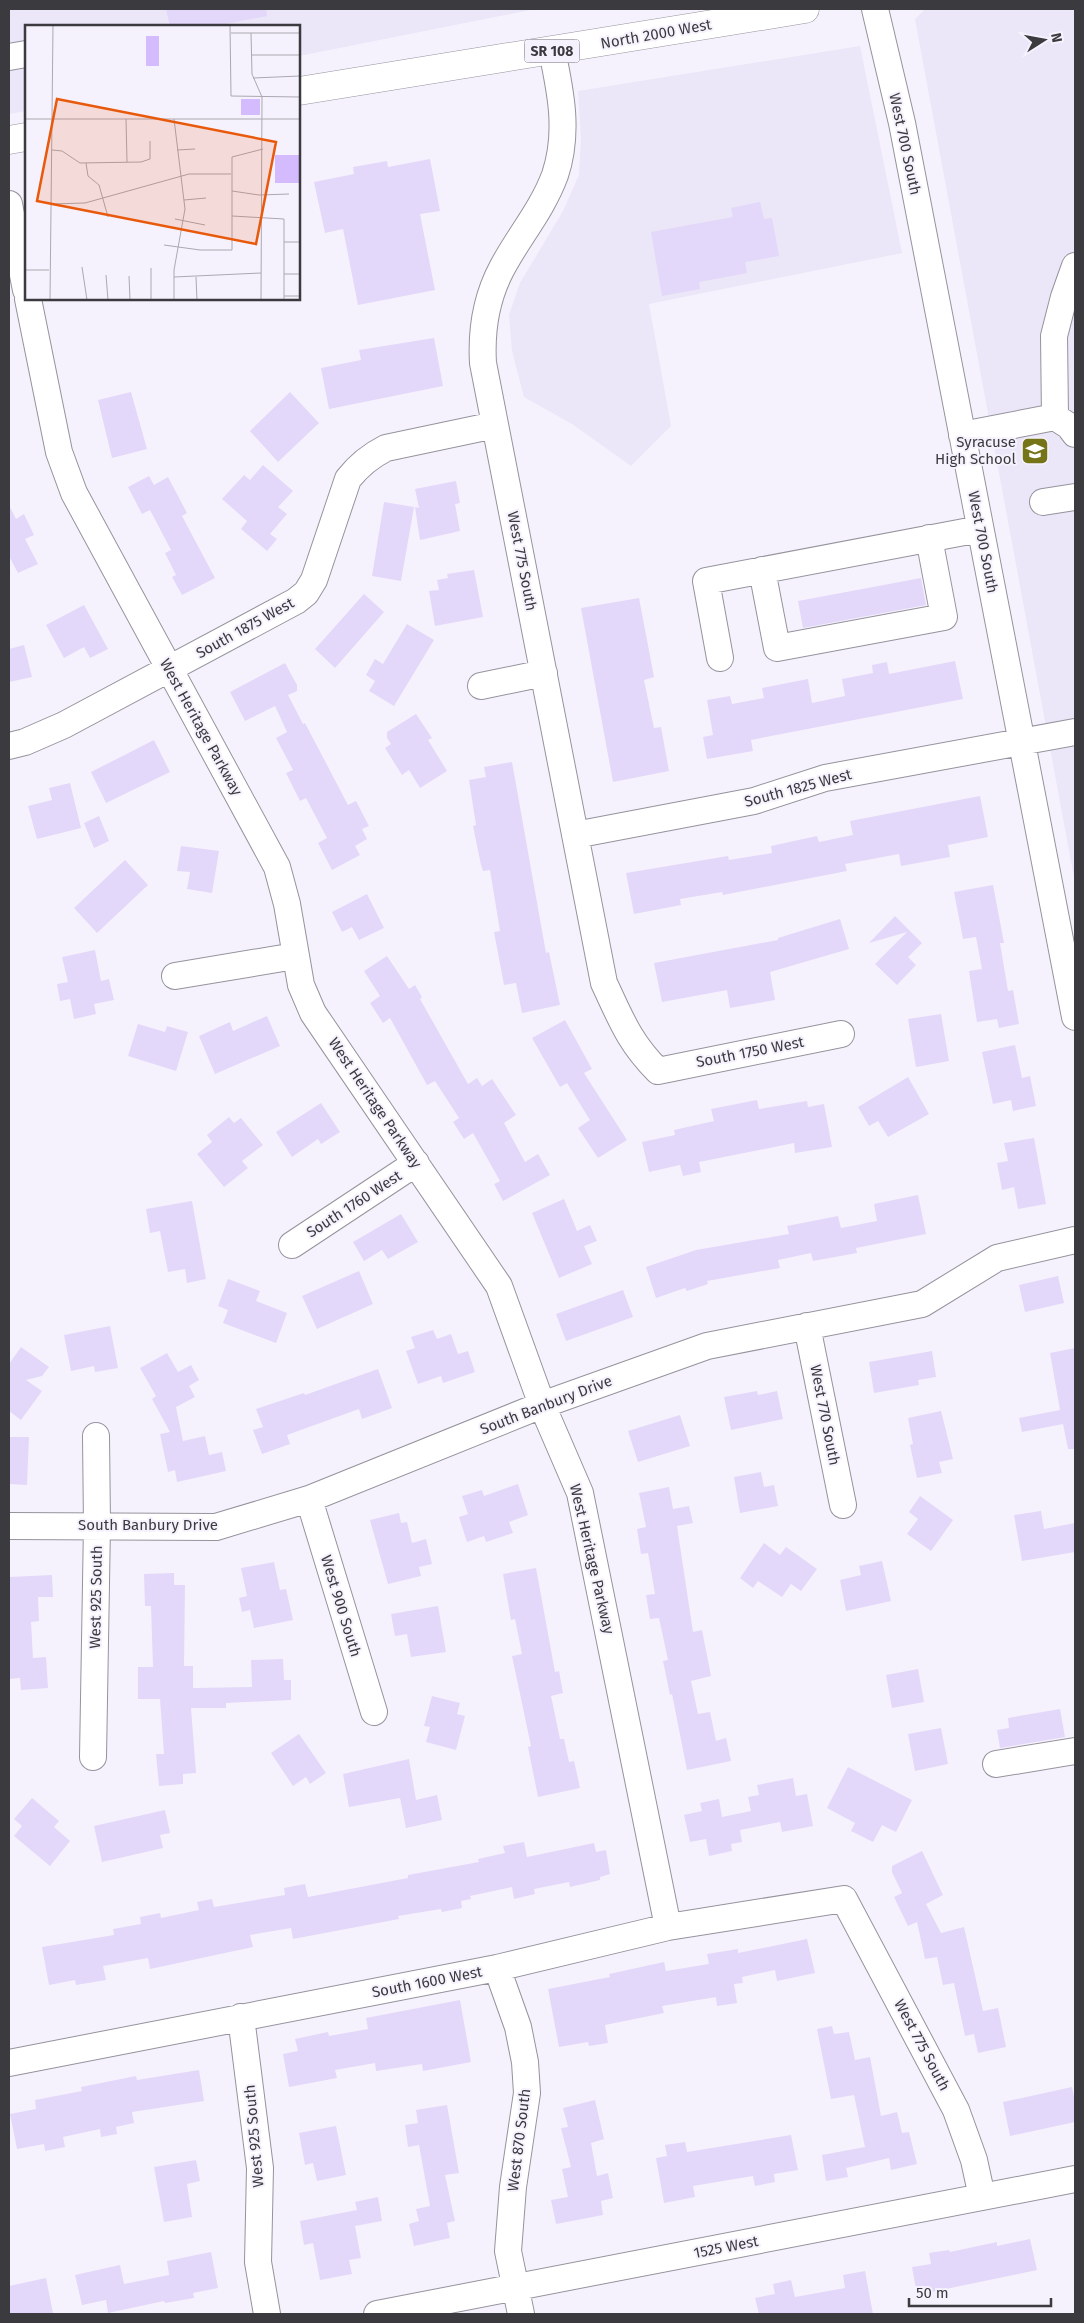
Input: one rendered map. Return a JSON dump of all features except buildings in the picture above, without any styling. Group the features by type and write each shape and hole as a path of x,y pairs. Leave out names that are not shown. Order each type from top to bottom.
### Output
{"main road":[{"name":"North 2000 West","path":"300,91 805,9"},
{"path":"9,140 25,137"}],"street":[{"name":"West 700 South","path":"875,9 902,123 1075,1017"},
{"name":"West 775 South","path":"552,51 563,102 563,129 555,174 539,211 496,280 484,319 483,363 604,983 629,1038 658,1071"},
{"path":"9,58 25,54"},
{"path":"9,204 25,285"},
{"path":"1055,417 1054,336 1064,297 1075,266"},
{"name":"West Heritage Parkway","path":"28,300 60,452 74,493 168,670 254,822 277,867 287,904 295,956 302,985 314,1013 499,1286 542,1405 580,1493 668,1927"},
{"path":"962,435 1055,417 1069,426 1075,434"},
{"name":"South 1875 West","path":"9,746 25,742 64,725 284,608 306,593 314,580 348,479 358,466 370,456 386,448 495,425"},
{"path":"1044,502 1075,497"},
{"path":"720,658 706,581 980,529"},
{"path":"762,570 777,648 944,617 930,538"},
{"path":"481,686 544,674"},
{"name":"South 1825 West","path":"575,835 754,802 825,778 1075,732"},
{"path":"175,976 295,956"},
{"name":"South 1750 West","path":"658,1071 841,1034"},
{"name":"South 1760 West","path":"292,1245 416,1164"},
{"name":"South Banbury Drive","path":"9,1526 216,1527 309,1499 542,1405 707,1346 922,1304 997,1258 1075,1240"},
{"name":"West 770 South","path":"808,1326 843,1504"},
{"name":"West 925 South","path":"93,1757 97,1525 96,1436"},
{"name":"West 900 South","path":"309,1499 374,1712"},
{"path":"996,1764 1075,1751"},
{"name":"West 775 South","path":"844,1899 956,2110 974,2160 982,2197"},
{"name":"South 1600 West","path":"9,2063 497,1968 668,1927 844,1899"},
{"name":"West 870 South","path":"497,1968 518,2027 525,2062 527,2093 513,2187 508,2251 520,2314"},
{"name":"West 925 South","path":"241,2017 260,2168 258,2262 266,2314"},
{"name":"1525 West","path":"377,2314 1075,2179"}],"shaded area":[{"path":"9,9 535,9 300,56 300,25 25,25 25,111 9,114"},
{"name":"Syracuse High School","path":"925,9 1075,9 1075,883 915,19"},
{"path":"860,46 902,253 649,304 671,426 631,466 572,424 524,397 512,351 509,315 520,283 563,211 579,175 581,138 578,91"}],"place":[{"name":"Syracuse High School","path":"1035,451"}]}
